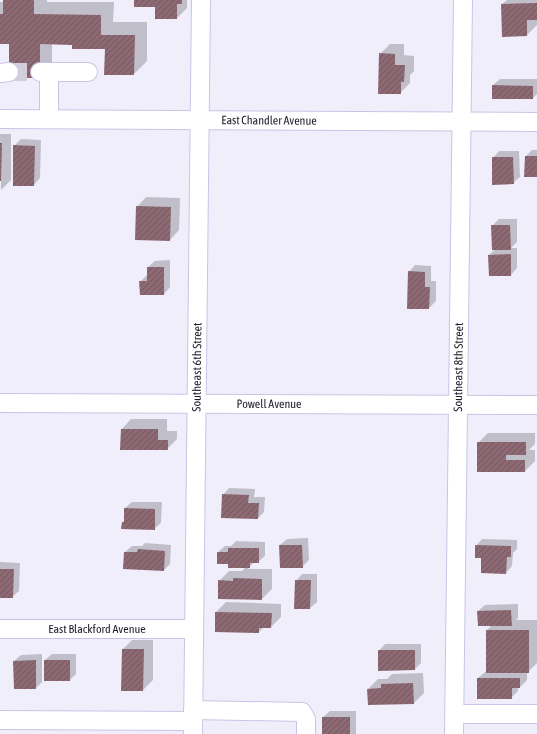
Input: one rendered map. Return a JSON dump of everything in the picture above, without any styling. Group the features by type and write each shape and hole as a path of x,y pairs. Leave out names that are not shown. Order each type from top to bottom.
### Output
{"street":[{"name":"Southeast 6th Street","path":"193,722 201,0"},
{"name":"Southeast 8th Street","path":"454,734 463,0"},
{"path":"49,119 44,72 88,72"},
{"name":"East Chandler Avenue","path":"0,118 537,122"},
{"name":"Powell Avenue","path":"0,403 537,405"},
{"name":"East Blackford Avenue","path":"0,628 194,628"},
{"path":"0,720 193,722 302,712 306,719 306,734"},
{"path":"455,714 537,714"}],"building":[{"path":"3,0 34,0 34,14 101,15 101,35 135,35 134,75 104,75 105,49 72,49 72,45 40,44 40,78 9,78 9,44 0,44 0,14 3,14"},
{"path":"134,0 182,0 182,4 177,4 177,19 155,19 155,7 134,7"},
{"path":"537,3 537,20 527,20 527,36 502,37 501,4"},
{"path":"379,53 395,54 395,65 405,65 404,82 401,82 401,94 378,94"},
{"path":"492,85 533,86 533,99 492,99"},
{"path":"0,143 2,143 1,181 0,181"},
{"path":"13,145 35,146 34,186 13,186"},
{"path":"525,156 537,156 537,177 524,177"},
{"path":"492,157 513,157 514,184 492,185"},
{"path":"136,206 171,207 170,241 135,240"},
{"path":"491,225 510,225 511,250 492,250"},
{"path":"511,254 511,276 489,276 488,255"},
{"path":"147,267 164,267 164,295 140,295 139,281 147,281"},
{"path":"408,271 425,272 425,287 430,287 429,309 407,309"},
{"path":"121,429 158,429 158,440 168,440 168,450 120,450"},
{"path":"477,442 526,442 526,455 506,455 506,460 525,460 525,472 477,472"},
{"path":"222,494 249,495 248,503 259,503 258,519 221,518"},
{"path":"124,508 155,509 155,530 121,529 122,522 124,522"},
{"path":"279,545 302,545 303,568 280,568"},
{"path":"475,545 511,546 511,557 507,557 506,574 481,573 481,558 475,558"},
{"path":"228,548 259,548 259,563 250,563 250,568 228,568 228,564 217,564 217,552 228,552"},
{"path":"138,549 165,551 164,571 123,569 124,552 137,552"},
{"path":"0,569 14,569 13,598 0,598"},
{"path":"233,578 262,579 262,600 218,599 218,580 233,581"},
{"path":"295,580 311,580 310,609 294,609"},
{"path":"511,610 512,626 478,626 477,611"},
{"path":"215,612 272,613 271,628 259,628 259,633 215,632"},
{"path":"486,630 529,630 529,673 486,673"},
{"path":"122,649 144,649 143,691 121,691"},
{"path":"378,650 415,650 415,670 378,671"},
{"path":"36,660 36,689 14,689 13,661"},
{"path":"44,660 70,660 70,681 44,681"},
{"path":"477,678 520,678 520,688 512,688 512,699 477,699"},
{"path":"413,683 414,704 368,705 367,689 381,688 381,684"},
{"path":"322,717 350,717 350,734 322,734"}],"tunnel":[{"path":"9,72 40,72"}]}
